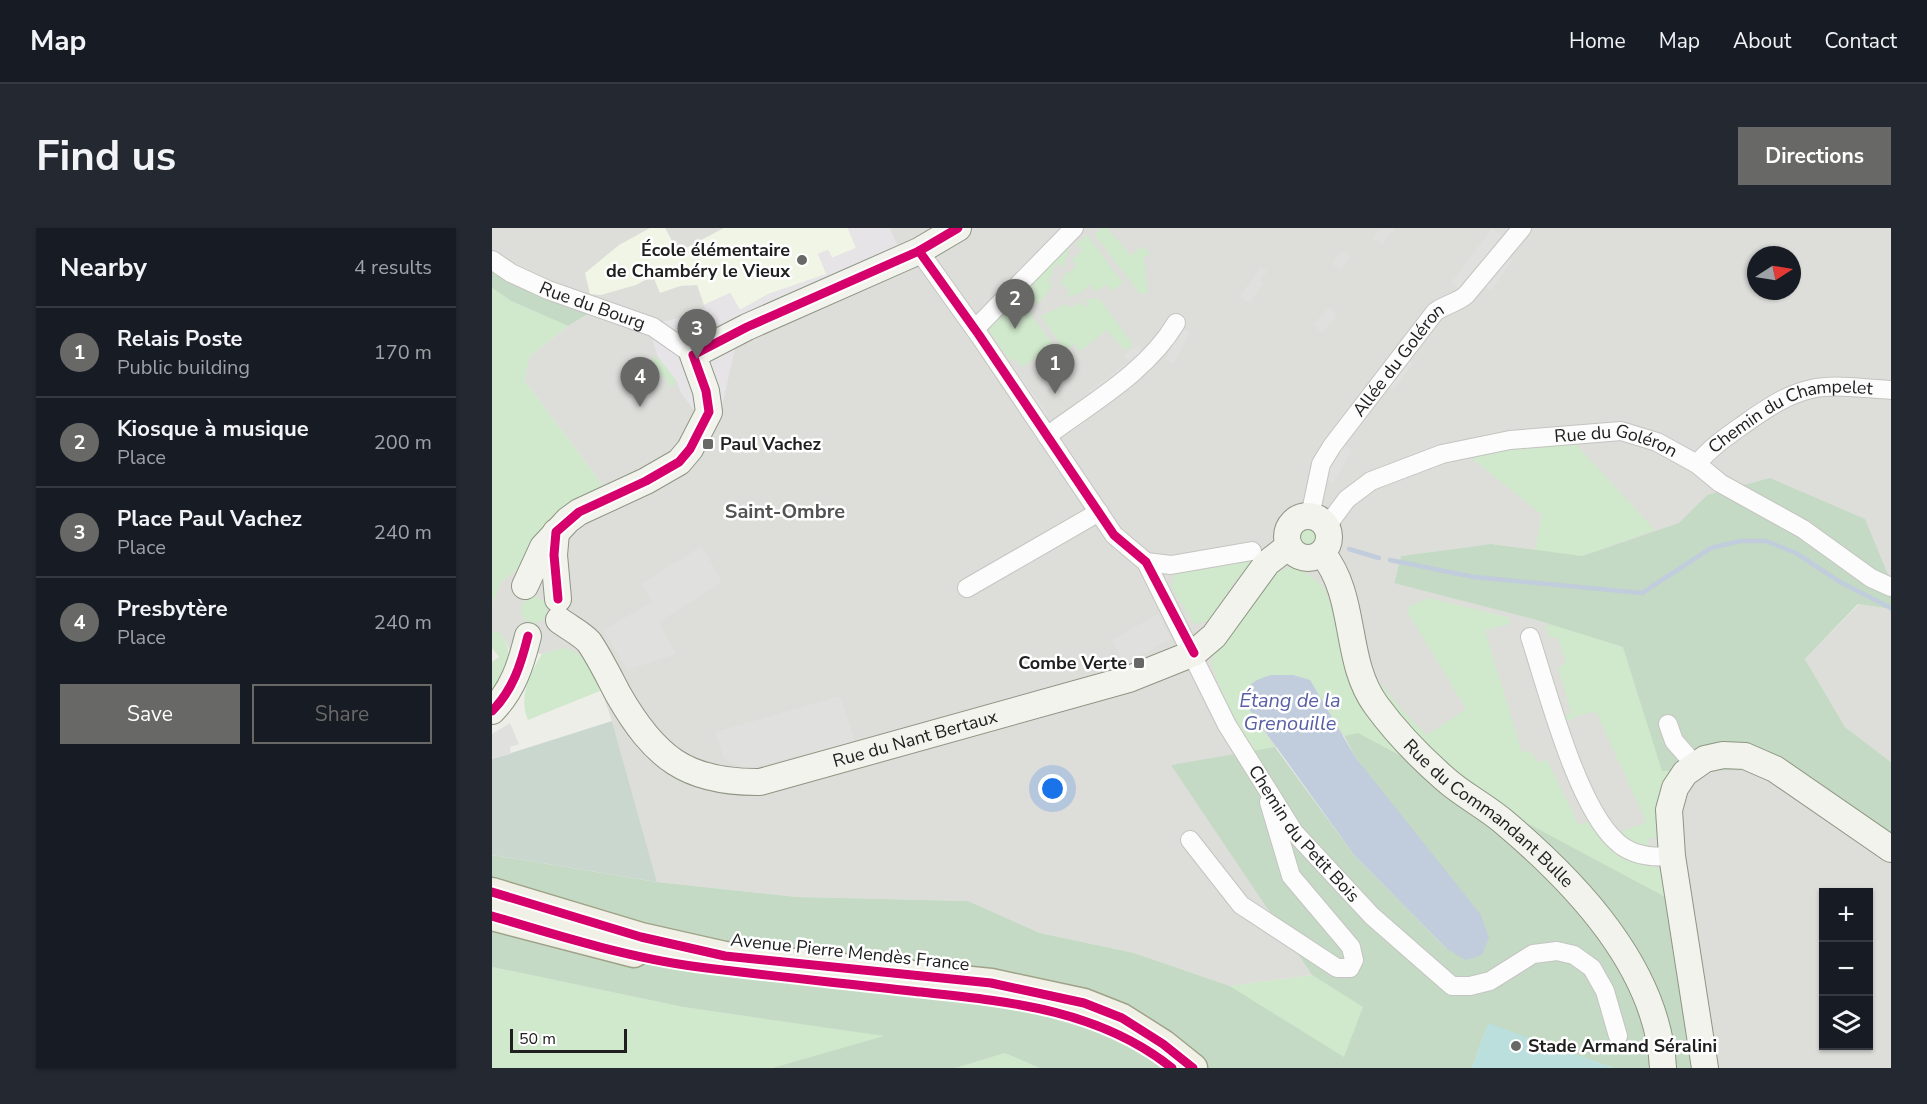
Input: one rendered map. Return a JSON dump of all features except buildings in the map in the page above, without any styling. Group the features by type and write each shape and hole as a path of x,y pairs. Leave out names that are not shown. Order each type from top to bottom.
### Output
{"main road":[{"name":"Avenue Pierre Mendès France","path":"492,892 641,938 725,956 991,983 1074,1001 1122,1018 1163,1044 1193,1068"},
{"name":"Avenue Pierre Mendès France","path":"492,916 621,951 695,966 1044,1008 1112,1030 1154,1054 1172,1068"}],"street":[{"path":"525,586 543,547 579,512 646,481 679,462 690,449 709,412 706,391 693,355 747,327 919,251 957,228"},
{"path":"975,329 1074,228"},
{"name":"Allée du Goléron","path":"1318,522 1321,464 1332,446 1436,312 1446,304 1458,302 1466,295 1522,228"},
{"path":"919,251 975,329 1114,535 1146,562 1194,653"},
{"name":"Rue du Bourg","path":"492,260 511,273 548,290 653,327 693,355"},
{"path":"1047,436 1144,363 1168,337 1176,323"},
{"name":"Chemin du Champelet","path":"1697,464 1708,450 1772,403 1796,391 1819,386 1891,390"},
{"name":"Rue du Goléron","path":"1318,522 1371,481 1443,454 1510,440 1621,431 1657,442 1697,464 1720,483 1803,529 1871,578 1891,587"},
{"path":"967,588 1099,512"},
{"path":"1318,522 1329,541 1322,553 1306,558 1296,554 1289,546 1288,535 1293,523 1318,522"},
{"name":"Rue du Nant Bertaux","path":"556,532 555,565 559,609 588,641 635,723 654,746 676,763 703,777 730,783 760,782 803,771 1129,679 1194,653 1214,636 1267,563 1289,546"},
{"path":"1146,562 1179,564 1252,551"},
{"name":"Rue du Commandant Bulle","path":"1322,553 1332,566 1340,584 1355,664 1363,685 1377,706 1445,779 1503,821 1552,866 1590,907 1618,945 1641,985 1655,1022 1663,1068"},
{"path":"492,711 502,700 519,670 528,636"},
{"path":"1530,637 1568,751 1583,790 1597,817 1615,841 1631,852 1653,858 1672,856"},
{"name":"Chemin du Petit Bois","path":"1194,653 1227,725 1294,832 1372,916 1452,986 1470,986 1490,981 1533,954 1557,951 1574,956 1592,968 1605,991 1618,1036"},
{"path":"1668,724 1674,741 1695,765"},
{"path":"1705,1068 1672,856 1669,810 1675,788 1685,773 1695,765 1723,755 1745,756 1775,769 1891,849"},
{"path":"1190,840 1241,905 1337,968 1350,968 1354,960 1351,947 1291,876 1262,781"}],"shaded area":[{"path":"492,228 1891,228 1891,582 1707,495 1680,523 1582,556 1491,544 1401,556 1394,582 1533,619 1623,647 1755,769 1891,859 1891,1068 1637,1068 1433,775 1358,733 1172,765 1312,975 1230,986 1134,953 1040,933 968,901 798,897 657,882 612,721 597,678 587,661 564,648 542,654 509,649 505,640 492,631 492,604 501,582 525,563 534,540 543,526 573,501 604,487 524,380 530,356 568,326 597,309 492,259"},
{"path":"650,228 665,228 678,252 724,228 848,228 856,248 832,258 828,250 818,254 827,274 769,294 740,310 730,293 704,305 697,285 680,286 660,293 653,276 636,285 601,295 590,294 585,273 619,245"},
{"path":"848,228 890,228 900,251 735,349 718,424 697,414 681,393 676,380 658,357 647,325 692,315 691,313 705,308 704,305 730,293 740,310 768,294 826,274 818,254 828,250 832,258 856,248"},
{"path":"1381,228 1395,228 1382,245 1373,238"},
{"path":"1492,228 1502,235 1461,290 1451,283"},
{"path":"1342,251 1350,257 1340,271 1332,264"},
{"path":"1505,254 1513,260 1491,291 1483,285"},
{"path":"1261,267 1267,271 1260,281 1263,283 1249,303 1240,296"},
{"path":"1329,307 1338,315 1322,333 1313,325"},
{"path":"1182,328 1190,333 1173,364 1165,360"},
{"path":"1138,345 1144,353 1129,363 1124,355"},
{"path":"1406,359 1413,363 1394,390 1388,386"},
{"path":"1126,363 1129,367 1092,395 1089,391"},
{"path":"1021,377 1049,415 1044,419 1017,380"},
{"path":"1343,445 1353,450 1333,483 1323,477"},
{"path":"702,546 722,582 659,622 676,654 627,670 603,630 652,602 641,584"},
{"path":"1859,604 1891,609 1891,762 1845,727 1805,659"},
{"path":"1158,614 1171,639 1125,664 1112,640"},
{"path":"840,696 855,742 745,769 724,759 715,732"},
{"path":"612,721 657,882 492,855 492,759"},
{"path":"510,723 519,744 510,747 511,754 492,759 492,734"},
{"name":"Stade Armand Séralini","path":"1488,1023 1613,1068 1472,1068"}],"green space":[{"path":"1107,228 1131,255 1143,246 1150,255 1144,257 1148,293 1140,294 1094,234"},
{"path":"1087,235 1123,283 1113,291 1106,285 1096,292 1090,285 1081,293 1064,298 1070,292 1064,284 1058,289 1066,271 1069,274 1076,266 1072,260 1082,251 1076,244"},
{"path":"1070,246 1063,268 1058,263 1052,269 1052,275 1048,280 1052,286 1038,305 1023,285"},
{"path":"492,259 598,308 568,326 511,301 492,288"},
{"path":"492,288 511,301 568,326 530,356 524,380 604,487 573,501 543,526 534,540 525,563 501,582 492,604"},
{"path":"1015,293 1055,347 1021,367 1017,361 1009,359 985,325"},
{"path":"1085,299 1100,299 1133,345 1125,351 1107,330 1081,351 1074,344 1065,351 1041,316 1066,304 1071,308 1079,302 1084,307 1088,304"},
{"path":"652,356 664,362 676,380 674,386 671,387 653,363"},
{"path":"1573,441 1655,530 1582,556 1535,550 1542,515 1470,457 1508,449"},
{"path":"1770,478 1865,519 1891,582 1891,609 1858,604 1805,659 1845,727 1891,762 1891,859 1755,770 1662,771 1623,647 1533,619 1394,583 1401,556 1491,544 1582,556 1679,523 1707,495"},
{"path":"1304,527 1312,527 1318,533 1318,541 1312,547 1304,547 1298,541 1298,533"},
{"path":"1255,560 1237,579 1208,621 1194,624 1171,586 1175,571"},
{"path":"1290,567 1301,569 1324,587 1341,634 1433,775 1358,734 1344,736 1310,680 1258,724 1275,747 1250,752 1231,719 1211,663 1216,651 1272,575"},
{"path":"534,597 543,601 547,610 543,619 534,623 525,619 521,610 525,601"},
{"path":"1429,598 1508,617 1510,624 1485,630 1522,752 1531,751 1537,762 1547,760 1579,825 1591,820 1604,839 1621,854 1642,864 1665,869 1669,899 1474,796 1395,716 1363,662 1403,711 1427,735 1466,709 1408,613 1409,606"},
{"path":"1550,624 1623,647 1643,712 1681,760 1661,838 1649,838 1648,849 1618,833 1646,822 1596,712 1578,716 1566,723 1564,716 1571,713 1558,667 1566,663 1557,637 1550,638 1545,627"},
{"path":"492,631 501,633 506,643 509,660 492,704 492,662 499,657 492,648"},
{"path":"564,648 583,658 595,677 600,691 528,720 524,703 533,669 542,654"},
{"path":"1358,733 1669,899 1694,1068 1613,1068 1488,1024 1472,1068 1039,1068 1005,1053 956,1068 772,1068 884,1036 683,1007 492,967 492,855 657,882 798,897 968,901 1040,933 1134,953 1230,986 1344,1057 1363,1007 1312,975 1171,765 1275,747 1354,855 1447,949 1416,837 1356,758 1344,736"},
{"path":"492,967 683,1007 886,1036 772,1068 492,1068"},
{"path":"1312,975 1364,1007 1345,1058 1230,986"},
{"path":"1005,1053 1039,1068 956,1068"}],"water":[{"name":"Étang de la Grenouille","path":"1271,675 1293,675 1310,680 1356,758 1481,915 1489,938 1482,955 1466,960 1447,949 1354,855 1244,702 1247,690 1252,683"}],"waterway":[{"path":"1390,560 1474,577 1642,593 1711,548 1740,541 1766,541 1796,553 1840,582 1891,608"},
{"path":"1349,549 1379,558"}],"cycle path":[{"path":"558,599 554,555 556,532 579,512 646,481 679,462 690,449 709,412 706,391 693,355 747,327 919,251 958,228"},
{"path":"919,251 979,335 1114,535 1146,562 1194,653"},
{"path":"492,711 506,694 515,676 528,636"},
{"path":"492,892 641,937 725,956 991,983 1084,1003 1122,1018 1163,1044 1193,1068"},
{"path":"492,916 595,946 673,963 980,999 1048,1011 1113,1032 1143,1048 1172,1068"}],"place":[{"name":"École élémentaire de Chambéry le Vieux","path":"802,260"},
{"name":"Kiosque à musique","path":"1015,329"},
{"name":"Place Paul Vachez","path":"697,359"},
{"name":"Relais Poste","path":"1055,394"},
{"name":"Presbytère","path":"640,407"},
{"name":"Paul Vachez","path":"708,444"},
{"name":"Combe Verte","path":"1139,663"},
{"name":"Stade Armand Séralini","path":"1516,1046"}],"district":[{"name":"Saint-Ombre","path":"785,511"}]}
